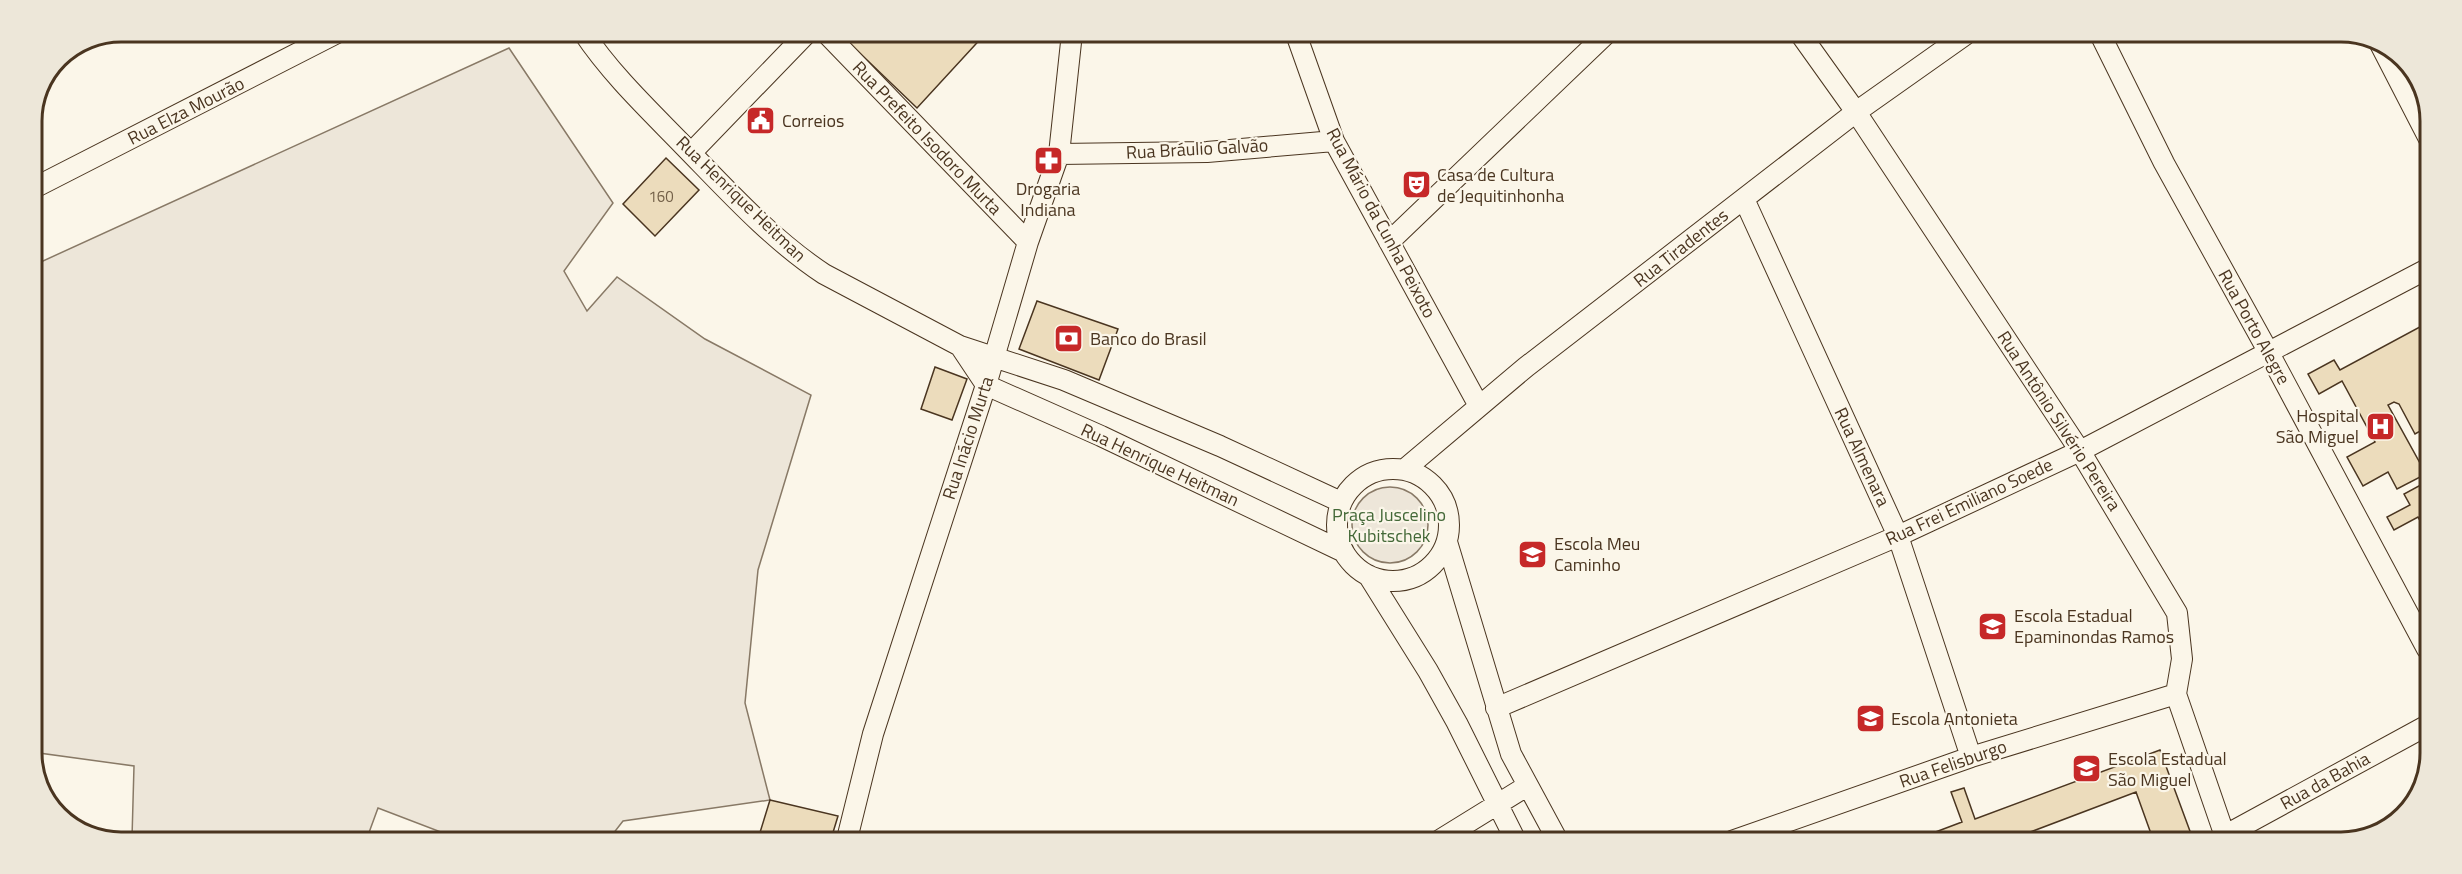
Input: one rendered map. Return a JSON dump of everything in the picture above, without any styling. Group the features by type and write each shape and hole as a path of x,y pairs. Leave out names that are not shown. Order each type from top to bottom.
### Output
{"street":[{"name":"Rua Elza Mourão","path":"42,184 319,42"},
{"name":"Rua Henrique Heitman","path":"589,42 629,90 776,237 824,274 960,346 1064,380 1220,446 1341,502"},
{"path":"692,153 798,42"},
{"name":"Rua Prefeito Isodoro Murta","path":"835,42 1028,242"},
{"name":"Rua Inácio Murta","path":"849,832 873,734 986,385 1028,242 1059,154 1071,42"},
{"name":"Rua Mário da Cunha Peixoto","path":"1299,42 1334,141 1479,406"},
{"path":"1389,242 1597,42"},
{"name":"Rua Antônio Silvério Pereira","path":"1806,42 1856,112 2080,451 2177,613 2182,659 2176,694 2224,832"},
{"name":"Rua Tiradentes","path":"1405,469 1526,367 1856,112 1955,42"},
{"name":"Rua Porto Alegre","path":"2104,42 2164,163 2269,353 2420,636"},
{"path":"2386,56 2420,122"},
{"name":"Rua Bráulio Galvão","path":"1059,154 1207,152 1334,141"},
{"name":"Rua Almenara","path":"1743,200 1898,536 1971,757"},
{"name":"Rua Frei Emiliano Soede","path":"1496,708 1898,536 2080,451 2420,273"},
{"name":"Rua Henrique Heitman","path":"960,346 986,385 1101,435 1344,552"},
{"path":"1386,468 1405,469 1422,476 1437,488 1446,505 1450,523 1447,542 1438,559 1424,572 1405,580 1386,581 1368,575 1354,566 1344,552 1337,537 1341,502 1352,486 1367,474 1386,468"},
{"path":"1447,542 1511,754 1553,832"},
{"path":"1368,575 1452,714 1511,832"},
{"name":"Rua Felisburgo","path":"1758,832 1971,757 2176,694"},
{"name":"Rua da Bahia","path":"2238,832 2420,729"},
{"path":"1452,832 1527,786"}],"green space":[{"path":"509,48 613,203 564,271 587,311 617,277 705,339 811,395 758,570 745,703 770,800 623,821 614,832 441,832 378,808 369,832 132,832 134,766 42,753 42,261"},
{"name":"Praça Juscelino Kubitschek","path":"1390,487 1404,490 1417,498 1425,511 1428,525 1425,539 1417,552 1404,560 1390,563 1376,560 1363,552 1355,539 1352,525 1355,511 1363,498 1376,490"}],"building":[{"path":"848,42 978,42 917,108"},
{"path":"666,158 699,190 655,236 623,204"},
{"name":"Banco do Brasil","path":"1037,301 1118,329 1099,380 1019,349"},
{"path":"2420,327 2420,431 2415,434 2399,404 2394,402 2388,405 2420,463 2420,477 2397,489 2388,472 2363,486 2347,457 2375,442 2342,381 2319,394 2308,374 2334,360 2340,370"},
{"path":"935,367 967,379 952,420 921,409"},
{"path":"2420,485 2420,520 2418,517 2394,530 2387,517 2410,505 2404,494"},
{"path":"2160,750 2190,832 2150,832 2136,792 2030,832 1936,832 1962,822 1951,792 1964,788 1975,819"},
{"path":"770,800 838,816 833,832 760,832"}],"place":[{"name":"Correios","path":"761,121"},
{"name":"Drogaria Indiana","path":"1048,160"},
{"name":"Casa de Cultura de Jequitinhonha","path":"1416,185"},
{"name":"Banco do Brasil","path":"1069,339"},
{"name":"Hospital São Miguel","path":"2380,426"},
{"name":"Escola Meu Caminho","path":"1533,554"},
{"name":"Escola Estadual Epaminondas Ramos","path":"1993,626"},
{"name":"Escola Antonieta","path":"1870,719"},
{"name":"Escola Estadual São Miguel","path":"2087,769"}]}
